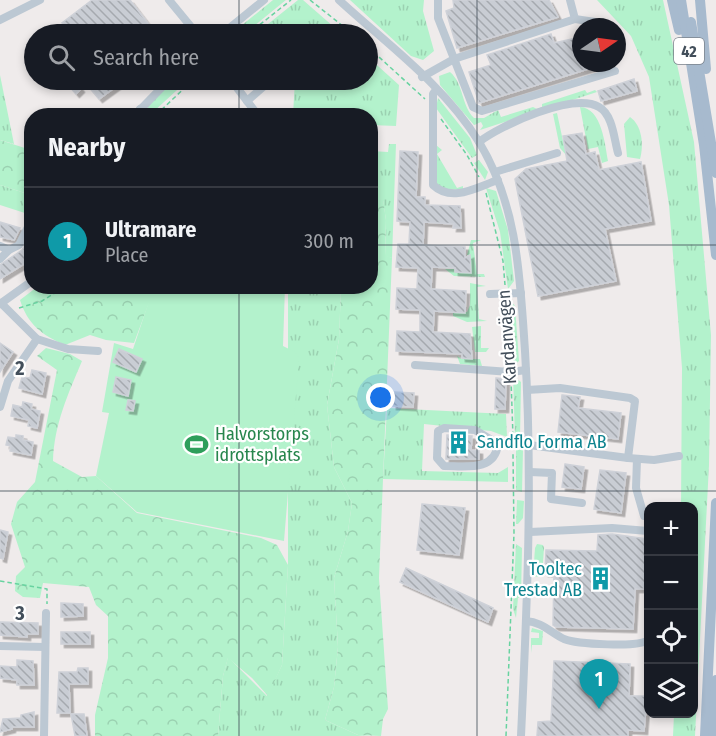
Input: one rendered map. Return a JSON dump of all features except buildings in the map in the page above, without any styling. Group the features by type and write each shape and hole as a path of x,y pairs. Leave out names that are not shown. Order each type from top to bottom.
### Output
{"main road":[{"path":"672,0 697,103"},
{"name":"42","path":"681,0 697,103 716,255"},
{"name":"42","path":"687,0 716,173"},
{"path":"700,0 711,135"},
{"path":"705,736 716,503"},
{"path":"713,736 716,680"}],"street":[{"path":"0,20 40,0"},
{"path":"169,0 189,24"},
{"path":"234,24 264,0"},
{"name":"Kardanvägen","path":"339,0 365,24"},
{"path":"438,0 438,18 473,107 482,111 612,72"},
{"path":"570,0 575,18"},
{"path":"422,76 454,59 572,19"},
{"name":"Kardanvägen","path":"378,36 422,76 466,122 496,176 515,236 521,294 530,445 530,532 521,736"},
{"path":"141,108 159,90"},
{"path":"239,90 252,108"},
{"path":"247,101 260,90"},
{"path":"436,90 433,94 433,185 449,194 461,193 496,176 557,153"},
{"path":"479,142 506,124 570,104 584,103 599,107 608,117 618,153"},
{"path":"0,259 9,250 20,245 24,236"},
{"path":"0,246 9,250"},
{"path":"24,287 1,303 37,339 68,349 98,351"},
{"path":"490,294 521,294"},
{"path":"0,407 2,391 37,339"},
{"path":"415,365 511,372 526,370"},
{"path":"527,390 560,388 630,398 635,401 633,458 636,488 644,516"},
{"path":"498,444 495,457 489,464 444,466 437,458 438,431 444,428 475,430 498,444 530,445 654,460 679,456"},
{"path":"530,472 552,473 551,499 582,503"},
{"path":"530,532 612,528 644,531"},
{"path":"43,736 46,613"},
{"path":"526,621 539,622 564,639 576,642 636,644 644,641"},
{"path":"0,646 45,647"}],"path":[{"path":"261,24 291,0"},
{"path":"310,0 340,24"},
{"path":"163,108 182,90"},
{"path":"10,312 42,301 53,294"},
{"path":"0,581 47,589 46,613"}],"green space":[{"path":"273,0 286,0 256,24 243,24"},
{"path":"298,0 303,0 331,24 268,24"},
{"path":"350,0 424,0 423,11 434,51 423,60 411,56"},
{"path":"597,0 663,0 694,142 711,335 709,465 698,678 698,502 681,502 682,368 669,205 649,77 631,36 626,31 626,18 614,18"},
{"path":"378,66 399,85 396,126 378,125 378,108 293,108 294,90 378,90"},
{"path":"450,72 458,82 467,107 474,118 484,118 498,110 501,117 533,107 537,109 542,107 542,104 585,90 587,93 595,90 597,92 480,130 483,126 481,122 474,125 440,85 439,76"},
{"path":"0,75 14,144 0,140"},
{"path":"164,90 177,90 157,108 148,108 147,105"},
{"path":"438,98 470,138 477,155 472,158 436,108"},
{"path":"580,107 587,109 598,120 604,137 608,161 602,163 598,147 588,149"},
{"path":"557,113 566,155 560,148 553,114"},
{"path":"630,117 637,125 641,136 640,159 627,157 624,124"},
{"path":"0,140 24,148 24,193 0,185"},
{"path":"389,144 396,144 392,258 385,256 386,220 383,200 378,198 378,151 388,152"},
{"path":"436,145 442,150 437,154 457,188 463,186 463,189 447,190 437,184"},
{"path":"479,160 488,172 485,180 474,163"},
{"path":"0,185 24,193 24,213 0,205"},
{"path":"486,188 496,191 508,230 514,281 508,289 500,232"},
{"path":"378,197 383,199 386,220 385,255 392,258 379,578 388,709 383,719 381,736 358,735 325,720 334,687 338,647 334,578 348,531 352,503 334,467 327,405 339,339 341,294 378,294"},
{"path":"471,240 481,240 473,243 477,274 484,274 485,277 454,276 445,269 471,269 470,255 467,255"},
{"path":"470,283 486,286 477,287 479,319 487,321 467,322 453,316 453,312 467,312 470,305"},
{"path":"28,294 152,294 134,343 106,340 90,335 65,345 49,337 32,323 20,300"},
{"name":"Halvorstorps idrottsplats","path":"151,294 285,294 283,346 295,352 299,358 284,541 137,512 96,476 109,413 102,412 114,343 133,349"},
{"path":"288,294 341,294 339,339 327,405 334,467 352,503 348,531 334,578 338,647 334,687 325,720 358,735 369,736 218,736 223,676 228,657 267,696 282,665 288,565"},
{"path":"509,299 515,306 519,361 513,366"},
{"path":"481,326 481,348 489,348 486,352 475,352 472,327"},
{"path":"46,348 70,354 82,361 59,422 53,461 82,477 96,476 137,513 261,538 277,545 288,565 282,665 268,696 252,678 228,658 223,676 218,736 95,736 95,715 108,658 108,616 96,605 89,587 43,583 40,598 23,597 15,591 16,576 25,567 11,524 17,502 35,482 57,370 37,356"},
{"path":"457,356 462,359 480,359 482,366 460,364"},
{"path":"513,376 521,382 520,438 515,436"},
{"path":"387,408 506,414 507,437 491,431 424,424 422,471 498,473 508,467 508,482 383,479"},
{"path":"516,450 523,450 522,492 516,490"},
{"path":"517,500 524,501 523,518 516,524"},
{"path":"516,544 522,548 521,597 518,598 516,618 513,609"},
{"path":"537,544 543,545 544,548 542,576 533,577 535,548"},
{"path":"532,628 543,631 542,645 532,645 531,653 531,638 539,638 539,633 531,632"},
{"path":"674,718 696,718 695,736 673,736"}],"place":[{"name":"Sandflo Forma AB","path":"459,442"},
{"name":"Halvorstorps idrottsplats","path":"197,444"},
{"name":"Tooltec Trestad AB","path":"600,579"},
{"name":"Ultramare","path":"599,709"}]}
